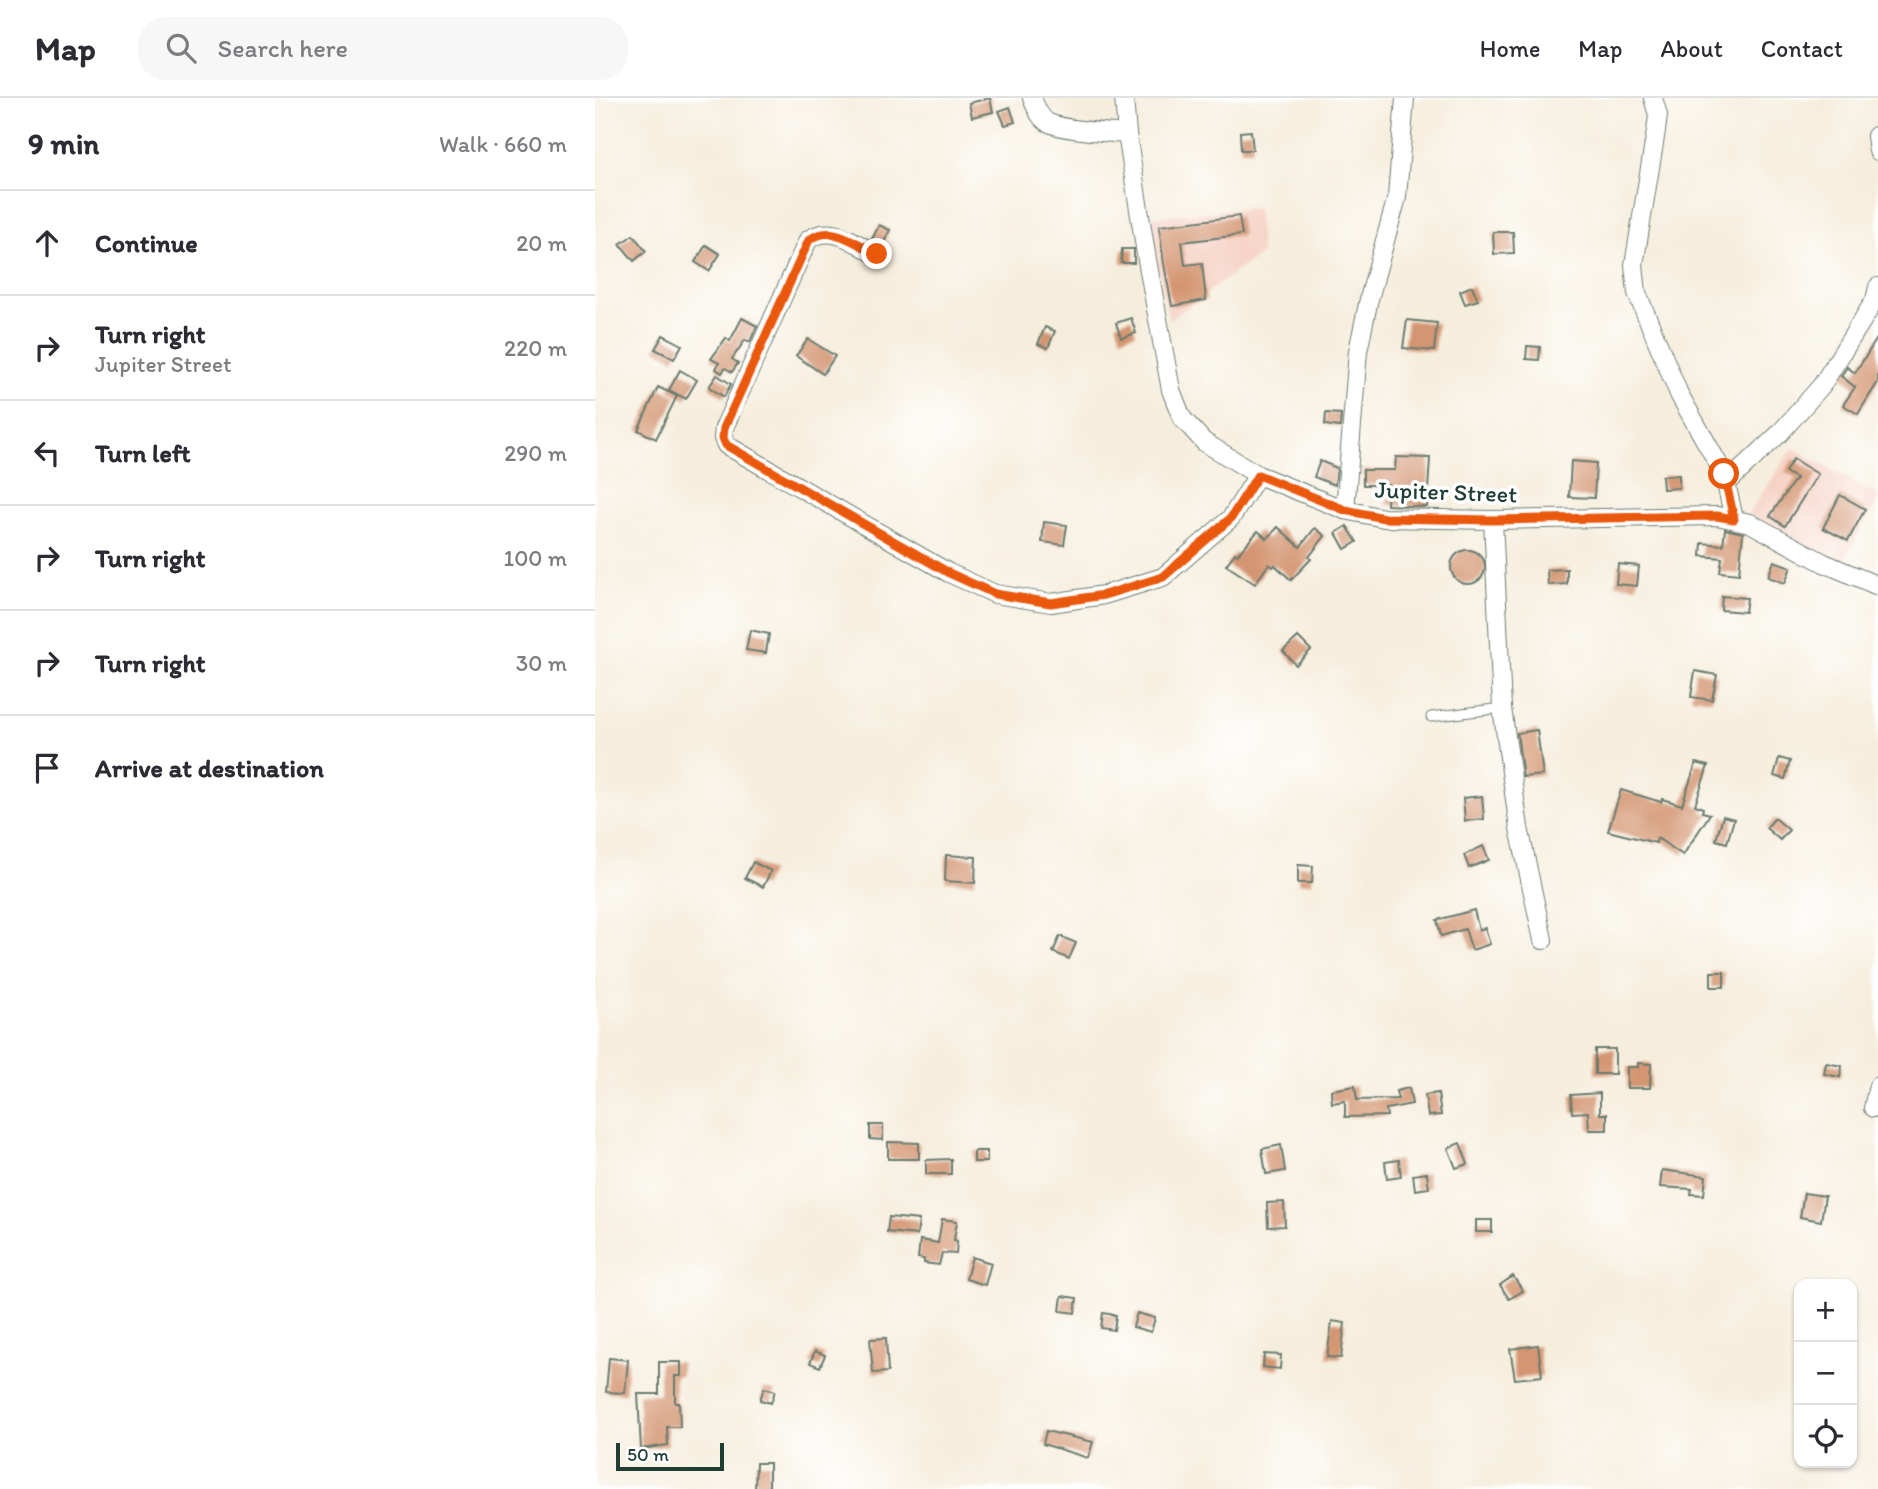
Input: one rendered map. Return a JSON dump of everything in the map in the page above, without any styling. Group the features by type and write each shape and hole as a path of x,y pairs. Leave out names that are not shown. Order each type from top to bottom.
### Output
{"street":[{"path":"1032,98 1045,121 1059,126 1127,134"},
{"name":"Jupiter Street","path":"1124,98 1147,260 1171,390 1182,418 1204,442 1258,475 1345,510 1384,518 1493,520 1717,516 1750,523 1824,564 1878,586"},
{"path":"1345,510 1358,351 1369,299 1398,197 1405,98"},
{"path":"1653,98 1658,115 1657,131 1634,265 1637,293 1679,394 1727,483 1734,519"},
{"path":"877,254 838,234 817,234 809,240 724,428 723,438 726,445 949,573 995,594 1051,603 1104,595 1163,577 1231,518 1258,475"},
{"path":"1727,483 1780,433 1822,384 1875,300 1878,287"},
{"path":"1493,520 1502,708 1518,828 1543,940"},
{"path":"1873,1108 1878,1086"}],"lane":[{"path":"1430,717 1502,708"}],"shaded area":[{"path":"1257,208 1261,254 1169,320 1149,217"},
{"path":"1793,448 1878,496 1842,563 1748,514"}],"building":[{"path":"990,98 993,112 972,117 969,103"},
{"path":"1010,107 1015,122 1005,125 999,111"},
{"path":"1251,131 1253,150 1241,150 1240,132"},
{"path":"1239,216 1242,235 1182,242 1185,265 1202,263 1206,300 1172,306 1159,226"},
{"path":"879,225 890,230 883,245 872,239"},
{"path":"1493,232 1513,232 1514,253 1494,254"},
{"path":"633,235 646,251 634,261 620,244"},
{"path":"706,245 720,254 709,271 695,262"},
{"path":"1122,249 1134,249 1134,263 1121,263"},
{"path":"1472,286 1478,300 1465,304 1460,291"},
{"path":"742,318 757,326 750,342 745,340 732,359 738,363 732,372 725,368 722,373 716,369 719,363 711,359 726,338 730,341"},
{"path":"1131,318 1136,333 1121,338 1116,323"},
{"path":"1407,320 1437,323 1434,351 1403,348"},
{"path":"1045,327 1055,331 1048,348 1038,344"},
{"path":"663,335 682,345 674,359 655,349"},
{"path":"1878,337 1878,382 1858,414 1843,405 1855,387 1841,376 1847,367 1855,373"},
{"path":"808,339 835,356 823,374 796,356"},
{"path":"1527,346 1540,347 1539,360 1526,359"},
{"path":"680,370 697,380 686,399 669,390"},
{"path":"717,375 731,384 724,397 709,387"},
{"path":"658,387 677,396 656,439 638,430"},
{"path":"1326,413 1341,414 1340,427 1325,425"},
{"path":"1396,457 1430,458 1427,507 1387,505 1388,485 1363,485 1363,470 1395,470"},
{"path":"1793,459 1818,474 1785,526 1770,516 1796,478 1785,472"},
{"path":"1320,461 1337,468 1335,485 1314,477"},
{"path":"1571,461 1596,463 1594,498 1569,497"},
{"path":"1679,475 1679,488 1663,489 1662,476"},
{"path":"1840,495 1865,509 1848,541 1823,528"},
{"path":"1044,522 1067,525 1064,545 1042,542"},
{"path":"1347,526 1357,542 1345,549 1336,533"},
{"path":"1278,527 1300,547 1315,528 1325,536 1309,557 1311,559 1291,580 1275,565 1273,567 1269,564 1255,584 1226,565 1258,531 1267,539"},
{"path":"1725,529 1743,533 1739,574 1720,572 1722,558 1701,556 1702,543 1723,545"},
{"path":"1468,550 1480,555 1485,567 1480,579 1468,584 1456,579 1451,567 1456,555"},
{"path":"1774,561 1791,567 1785,583 1768,577"},
{"path":"1618,564 1639,566 1637,586 1616,584"},
{"path":"1567,569 1567,584 1548,585 1547,570"},
{"path":"1722,596 1747,598 1745,612 1721,610"},
{"path":"750,630 769,634 766,653 746,650"},
{"path":"1298,637 1311,650 1296,665 1283,651"},
{"path":"1695,671 1717,675 1712,700 1691,697"},
{"path":"1537,730 1543,775 1523,777 1517,733"},
{"path":"1779,758 1790,761 1785,779 1774,776"},
{"path":"1696,763 1708,766 1695,805 1703,808 1702,812 1710,814 1683,855 1657,838 1656,843 1608,831 1621,790 1661,802 1662,799 1682,805"},
{"path":"1482,796 1484,819 1465,821 1463,798"},
{"path":"1723,816 1734,819 1727,843 1716,840"},
{"path":"1775,818 1789,830 1780,840 1766,828"},
{"path":"1483,846 1489,860 1469,868 1464,855"},
{"path":"946,855 976,857 975,883 945,881"},
{"path":"753,862 771,871 763,887 745,878"},
{"path":"1298,865 1313,866 1312,883 1298,883"},
{"path":"1474,910 1479,930 1485,928 1490,944 1472,950 1465,929 1441,936 1437,920"},
{"path":"1060,936 1076,943 1069,959 1053,952"},
{"path":"1711,972 1724,972 1724,987 1711,987"},
{"path":"1595,1049 1615,1049 1615,1074 1595,1074"},
{"path":"1638,1063 1651,1064 1650,1088 1627,1088 1627,1067 1638,1067"},
{"path":"1826,1063 1842,1066 1840,1077 1824,1074"},
{"path":"1355,1086 1357,1100 1398,1099 1396,1091 1409,1088 1412,1104 1386,1109 1387,1116 1345,1117 1345,1101 1332,1103 1331,1090"},
{"path":"1438,1093 1441,1115 1428,1116 1425,1095"},
{"path":"1600,1093 1600,1114 1607,1114 1607,1130 1589,1130 1588,1112 1572,1113 1571,1095"},
{"path":"870,1125 883,1125 883,1140 870,1139"},
{"path":"888,1142 919,1143 919,1159 888,1159"},
{"path":"1460,1143 1468,1164 1456,1168 1448,1148"},
{"path":"1281,1145 1285,1171 1266,1174 1262,1149"},
{"path":"974,1151 987,1151 987,1162 974,1162"},
{"path":"951,1159 951,1174 926,1174 926,1160"},
{"path":"1399,1160 1401,1177 1387,1179 1385,1162"},
{"path":"1662,1170 1706,1176 1704,1195 1691,1194 1692,1189 1660,1187"},
{"path":"1427,1173 1429,1188 1415,1190 1413,1175"},
{"path":"1804,1193 1825,1196 1821,1221 1800,1217"},
{"path":"1284,1202 1285,1226 1268,1227 1267,1203"},
{"path":"889,1217 919,1220 917,1235 887,1232"},
{"path":"942,1219 957,1221 954,1240 957,1241 956,1254 942,1253 939,1265 924,1263 924,1259 918,1258 920,1240 938,1243"},
{"path":"1476,1220 1492,1220 1492,1232 1476,1232"},
{"path":"972,1257 991,1263 985,1285 966,1279"},
{"path":"1513,1276 1523,1291 1509,1299 1500,1285"},
{"path":"1062,1296 1077,1298 1075,1313 1060,1311"},
{"path":"1103,1313 1116,1315 1114,1330 1101,1328"},
{"path":"1137,1313 1155,1318 1151,1332 1133,1327"},
{"path":"1332,1321 1345,1323 1341,1358 1327,1357"},
{"path":"886,1338 888,1372 873,1373 870,1339"},
{"path":"1538,1345 1542,1376 1515,1379 1510,1349"},
{"path":"815,1351 825,1355 820,1367 810,1363"},
{"path":"1264,1354 1281,1355 1280,1369 1263,1367"},
{"path":"609,1358 628,1360 625,1393 606,1392"},
{"path":"659,1362 681,1362 681,1376 675,1376 675,1403 679,1403 680,1427 667,1427 668,1445 641,1449 638,1394 659,1394"},
{"path":"764,1388 775,1391 771,1403 760,1400"},
{"path":"1046,1431 1093,1442 1088,1458 1043,1444"},
{"path":"756,1463 769,1463 769,1489 755,1489"}],"route":[{"path":"877,254 838,234 817,234 809,240 724,428 723,438 726,445 949,573 995,594 1051,603 1104,595 1163,577 1231,518 1258,475 1345,510 1384,518 1493,520 1717,516 1734,519 1724,474"}]}
